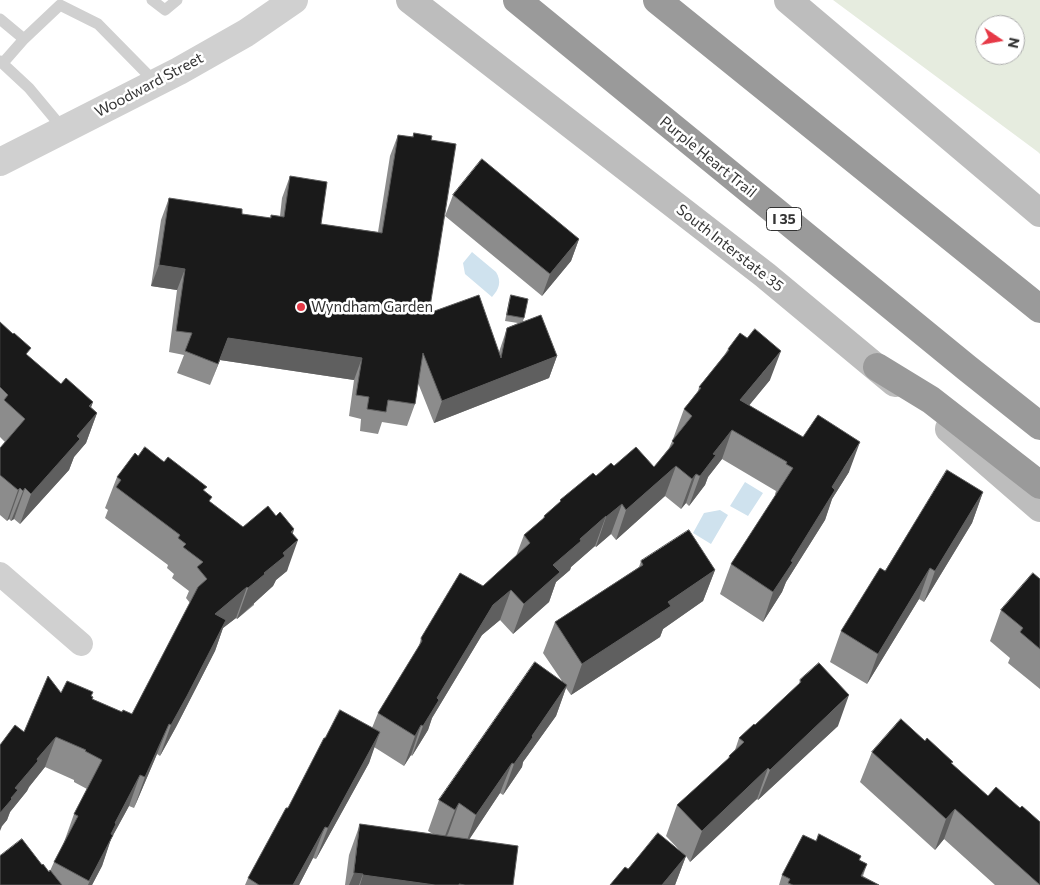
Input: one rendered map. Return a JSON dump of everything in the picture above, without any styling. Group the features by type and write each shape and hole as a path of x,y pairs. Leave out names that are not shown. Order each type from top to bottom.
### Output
{"highway":[{"name":"Purple Heart Trail","path":"517,0 1040,426"},
{"path":"657,0 1040,309"},
{"path":"877,367 931,400 1040,484"}],"main road":[{"name":"South Interstate 35","path":"410,0 765,275 877,367 1040,508"},
{"path":"788,0 1040,213"}],"street":[{"name":"Woodward Street","path":"0,162 156,83 246,33 294,0"},
{"path":"0,574 81,644"}],"lane":[{"path":"152,0 165,10 177,0"},
{"path":"64,130 29,88 1,62 60,4 98,24 156,83"},
{"path":"0,19 24,38"}],"shaded area":[{"path":"833,0 1040,0 1040,154 1038,152"}],"water":[{"path":"472,252 496,272 498,276 499,285 492,297 465,274 463,263"},
{"path":"745,482 763,493 748,516 730,506"},
{"path":"720,510 728,515 711,544 693,533 704,513"}],"building":[{"name":"Wyndham Garden","path":"414,133 432,136 431,140 456,144 429,313 479,295 501,358 507,328 541,315 557,356 442,401 423,353 415,404 388,400 386,412 367,409 369,397 356,395 362,358 228,338 218,364 185,351 192,333 176,331 185,269 159,265 169,198 242,209 242,214 271,218 271,215 284,217 290,176 327,182 321,224 382,233 398,135 413,137"},
{"path":"482,159 579,239 550,274 453,195"},
{"path":"511,295 528,299 524,318 507,315"},
{"path":"0,322 31,348 26,354 61,384 66,378 93,402 89,406 97,413 77,436 80,439 31,494 25,488 23,491 20,488 18,490 0,475 0,448 25,419 4,400 8,395 0,387"},
{"path":"755,329 781,351 740,400 803,437 818,415 860,442 832,487 835,490 791,561 793,562 773,592 731,564 793,468 786,464 787,462 732,430 713,454 716,455 700,476 696,474 692,479 676,466 626,510 622,504 580,539 581,541 553,565 560,572 524,604 511,590 493,605 437,698 439,700 415,736 378,713 422,641 421,638 460,573 483,586 530,543 524,535 545,517 560,500 593,473 596,476 611,463 614,466 636,447 654,467 674,443 672,441 692,416 684,409 701,388 699,387 729,350 740,333 747,338"},
{"path":"145,447 164,462 168,457 207,487 203,490 212,497 209,501 243,527 268,506 276,516 280,512 294,529 291,532 298,540 283,553 285,556 265,574 215,614 226,620 187,696 171,725 169,724 145,777 140,775 115,823 111,834 113,835 89,881 54,862 78,816 74,814 102,760 86,750 56,737 15,788 18,790 0,813 0,745 15,725 24,732 48,676 61,693 67,681 93,692 92,699 122,712 123,710 132,714 198,587 207,579 197,567 203,562 183,547 186,544 178,538 180,535 116,487 121,480 117,477 135,453 138,456"},
{"path":"947,470 983,492 935,571 930,568 878,654 841,631 880,568 885,571"},
{"path":"689,530 715,570 668,602 671,606 582,664 555,622 643,565 641,561"},
{"path":"1033,573 1040,579 1040,649 1020,632 1023,628 1001,610"},
{"path":"535,662 567,685 533,737 514,764 512,763 476,815 459,803 455,810 439,800"},
{"path":"819,663 849,695 702,831 677,805 744,742 739,738 801,682 800,680"},
{"path":"340,710 380,732 328,828 325,827 293,885 259,885 248,878"},
{"path":"901,719 925,741 927,738 953,762 951,763 988,796 996,787 1040,822 1040,885 955,809 946,819 872,752"},
{"path":"360,824 518,846 513,885 435,885 354,873"},
{"path":"658,833 686,856 662,885 610,885 625,867 628,869"},
{"path":"819,834 861,856 859,860 867,864 861,876 879,885 793,885 788,883 790,879 782,875 803,835 816,841"},
{"path":"22,839 42,865 49,872 50,870 62,885 0,885 0,856"}],"place":[{"name":"Wyndham Garden","path":"301,307"}]}
